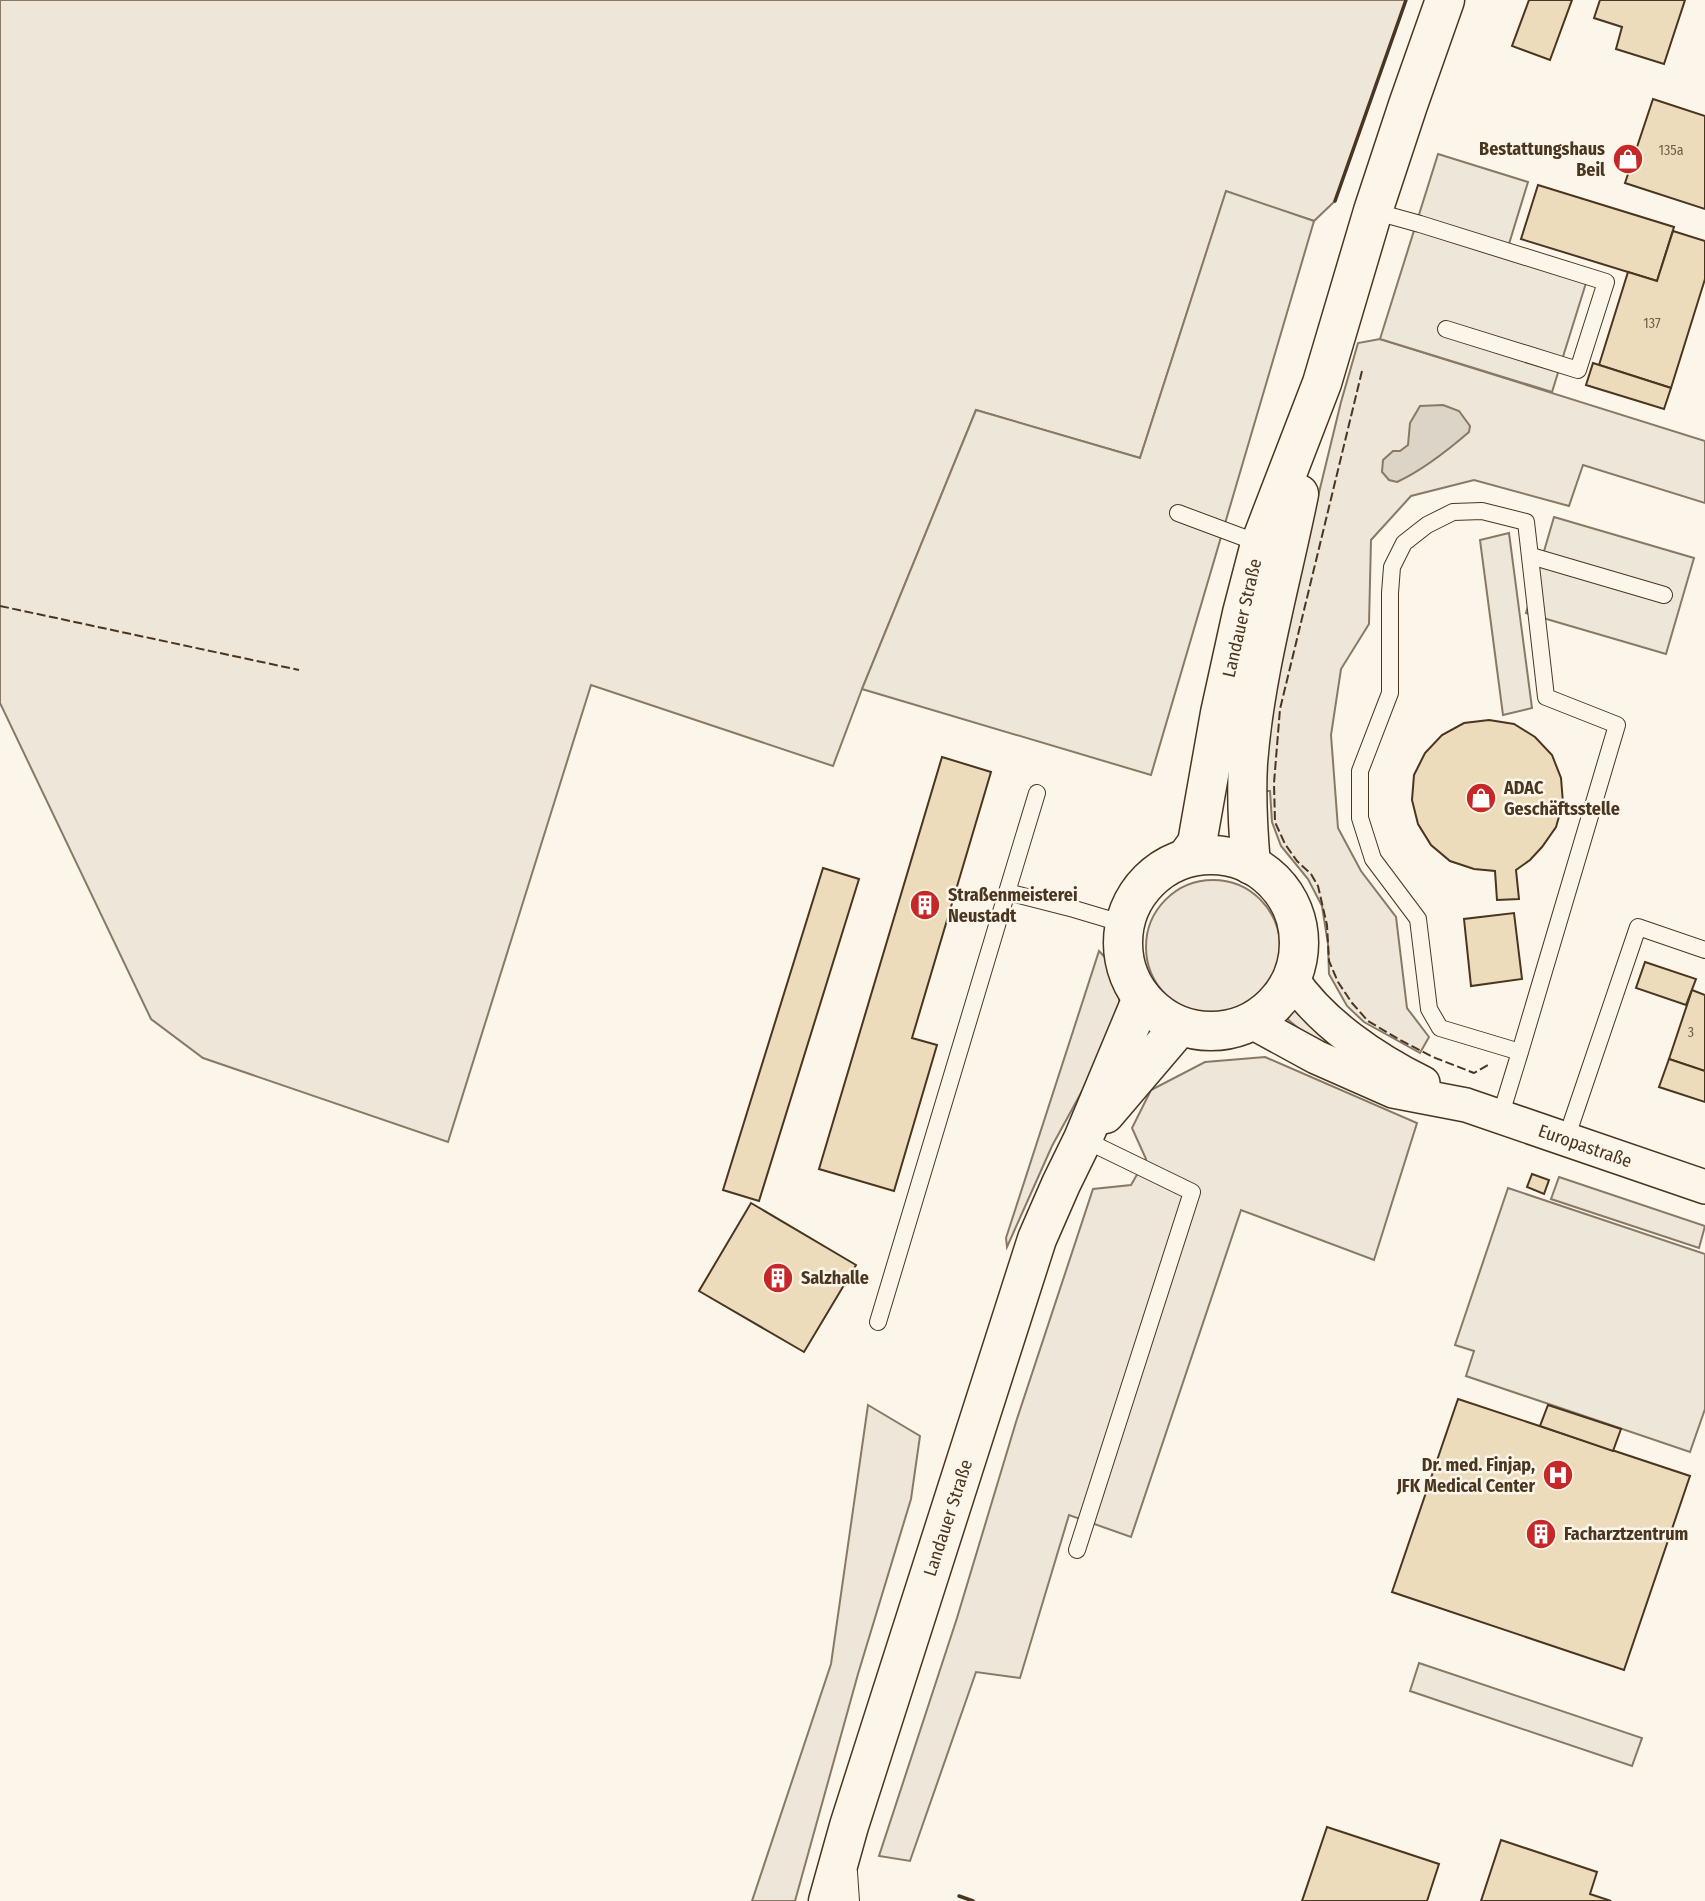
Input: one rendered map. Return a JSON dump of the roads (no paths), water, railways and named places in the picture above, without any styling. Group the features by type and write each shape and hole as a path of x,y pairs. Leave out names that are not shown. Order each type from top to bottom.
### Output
{"main road":[{"name":"Landauer Straße","path":"1251,865 1247,804 1248,764 1274,548 1373,211 1445,0"},
{"name":"Landauer Straße","path":"1186,858 1197,843 1242,613 1274,548"},
{"path":"1208,855 1230,857 1251,865 1272,880 1289,901 1298,926 1299,953 1292,979 1276,1004 1252,1022 1216,1031 1180,1026 1153,1010 1131,981 1123,941 1126,920 1134,900 1147,881 1186,858 1208,855"},
{"name":"Landauer Straße","path":"828,1901 849,1826 1037,1240 1142,998"},
{"name":"Landauer Straße","path":"1083,1139 1180,1026"}],"street":[{"name":"Europastraße","path":"1292,979 1303,996 1338,1028 1393,1068 1466,1105"},
{"name":"Europastraße","path":"1252,1022 1316,1057 1393,1091 1466,1105 1705,1187"}],"lane":[{"path":"1373,211 1606,282 1578,370 1446,329"},
{"path":"1500,1116 1520,1052 1617,725 1546,696 1526,522 1482,511 1453,512 1427,525 1404,543 1392,568 1390,693 1360,771 1360,818 1373,859 1418,919 1429,1009 1440,1028 1520,1052"},
{"path":"1178,513 1274,548"},
{"path":"1531,556 1664,596"},
{"path":"878,1322 1037,793"},
{"path":"1007,892 1107,919 1126,920"},
{"path":"1566,1139 1638,927 1705,950"},
{"path":"1077,1550 1192,1192 1083,1139"},
{"path":"849,1826 851,1901"}],"place":[{"name":"Bestattungshaus Beil","path":"1628,159"},
{"name":"ADAC Geschäftsstelle","path":"1481,798"},
{"name":"Straßenmeisterei Neustadt","path":"925,905"},
{"name":"Salzhalle","path":"778,1278"},
{"name":"Dr. med. Finjap, JFK Medical Center","path":"1558,1475"},
{"name":"Facharztzentrum","path":"1541,1534"}]}
